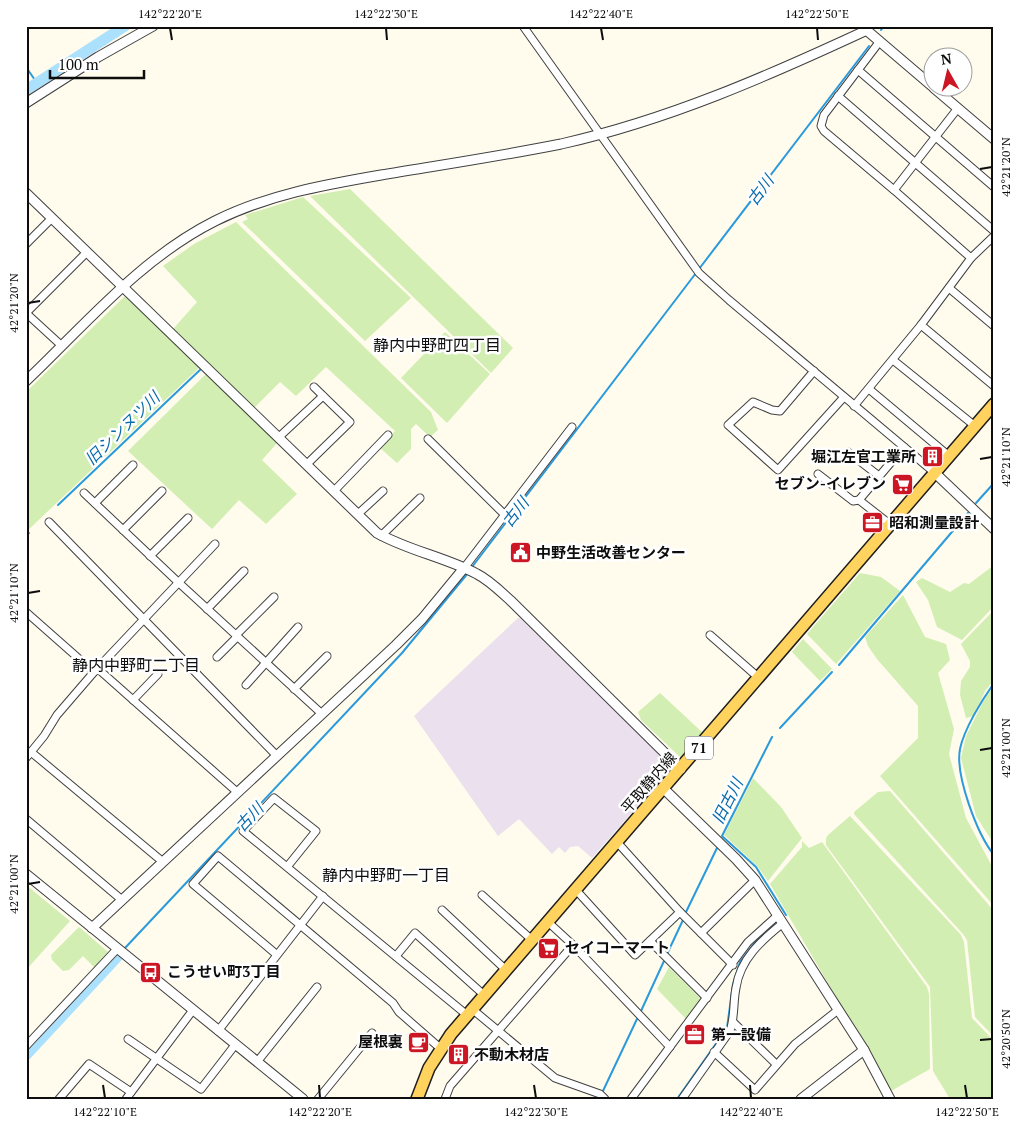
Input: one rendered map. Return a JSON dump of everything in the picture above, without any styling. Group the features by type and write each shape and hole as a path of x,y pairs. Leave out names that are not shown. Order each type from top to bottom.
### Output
{"main road":[{"name":"平取静内線","path":"417,1099 429,1068 440,1048 469,1012 681,769 994,404"}],"street":[{"path":"26,103 98,57 153,26"},
{"path":"523,26 698,271 854,406 935,473 994,529"},
{"path":"26,381 157,258 190,235 238,210 270,198 302,189 529,150 601,134 672,113 730,92 865,28 922,77"},
{"path":"880,41 821,121 824,131 971,258"},
{"path":"858,70 994,187"},
{"path":"838,96 994,231"},
{"path":"946,98 994,139"},
{"path":"894,190 958,108"},
{"path":"26,193 381,536 400,546 468,570 489,582 510,600 681,769"},
{"path":"26,244 52,218"},
{"path":"854,406 922,325 971,258 994,236"},
{"path":"62,346 26,313 88,252"},
{"path":"949,288 994,326"},
{"path":"922,325 994,386"},
{"path":"894,360 975,426"},
{"path":"814,371 780,411 752,402 728,425 778,470 844,397"},
{"path":"307,464 350,422 314,387"},
{"path":"869,388 949,456"},
{"path":"279,437 323,396"},
{"path":"92,928 422,619 468,570 505,515 572,428"},
{"path":"334,491 388,435"},
{"path":"428,440 505,515"},
{"path":"818,474 853,501 859,500 904,447"},
{"path":"848,452 879,476"},
{"path":"95,502 133,464"},
{"path":"123,530 162,491"},
{"path":"358,514 383,491"},
{"path":"84,493 322,714"},
{"path":"381,536 420,498"},
{"path":"859,500 891,525"},
{"path":"150,556 188,518"},
{"path":"49,522 277,756"},
{"path":"163,862 29,755 57,715 96,670 143,618 215,544"},
{"path":"207,609 244,571"},
{"path":"217,657 274,597"},
{"path":"26,612 133,700 237,792"},
{"path":"246,685 298,627"},
{"path":"710,635 759,678"},
{"path":"294,689 327,656"},
{"path":"133,700 158,674"},
{"path":"664,788 755,880 864,1050 890,1099"},
{"path":"287,867 316,831 274,798 243,832 396,956 469,1012 498,1030 555,1078 600,1094 605,1099"},
{"path":"26,819 122,900"},
{"path":"617,842 680,912 733,965"},
{"path":"276,954 192,884 218,856 393,1003 399,1012 440,1048"},
{"path":"26,874 303,1099"},
{"path":"701,933 755,880"},
{"path":"576,890 635,954 680,912"},
{"path":"482,895 532,940"},
{"path":"218,1031 323,896"},
{"path":"442,910 506,970"},
{"path":"631,1099 733,965 748,942 781,919"},
{"path":"682,1099 730,1031 733,1022 736,988 741,970 754,948 781,919"},
{"path":"548,922 670,1047"},
{"path":"396,956 416,933 484,995"},
{"path":"650,941 707,998"},
{"path":"445,1099 450,1086 572,946"},
{"path":"26,1046 117,949"},
{"path":"258,1062 317,987"},
{"path":"59,1099 89,1064 128,1095 193,1010"},
{"path":"714,1052 755,1090 795,1044 838,1010"},
{"path":"733,1022 776,1064"},
{"path":"318,1099 372,1033"},
{"path":"128,1039 202,1089 236,1045"},
{"path":"801,1099 864,1050"}],"shaded area":[{"path":"519,617 672,767 592,858 578,846 570,847 565,853 559,847 552,854 519,819 498,836 414,716"}],"green space":[{"path":"350,189 513,348 491,373 310,196"},
{"path":"303,197 411,298 365,341 242,222 248,219 245,215"},
{"path":"236,222 431,412 438,430 430,437 416,424 411,429 411,449 397,463 380,448 395,431 326,367 296,396 280,382 254,408 173,329 197,302 163,266 194,244"},
{"path":"125,296 201,366 26,532 26,392"},
{"path":"445,332 490,374 447,423 401,378"},
{"path":"207,373 278,442 262,460 297,494 266,524 239,500 212,529 128,451"},
{"path":"994,565 994,606 962,640 937,627 928,600 916,582 922,578 950,592 964,583 969,584"},
{"path":"860,573 881,577 900,591 836,664 807,634"},
{"path":"903,595 925,637 946,644 950,660 938,673 954,729 949,754 966,818 994,870 994,906 880,776 918,738 918,706 877,659 868,646 865,637"},
{"path":"994,610 994,680 985,691 974,716 966,718 960,695 961,681 970,667 970,661 961,644"},
{"path":"803,639 832,669 820,681 792,652"},
{"path":"994,686 994,844 976,816 961,758 966,736 987,694"},
{"path":"660,693 703,733 680,757 641,720 638,712"},
{"path":"753,778 781,807 802,838 768,881 757,866 724,835"},
{"path":"890,791 994,911 994,1037 975,1017 967,940 854,814 878,792"},
{"path":"850,816 961,935 964,942 972,1018 994,1041 994,1099 950,1099 933,1071 930,987 826,845 828,835"},
{"path":"802,841 809,848 822,842 927,987 929,994 930,1069 891,1091 770,884 802,847"},
{"path":"26,885 70,921 26,970"},
{"path":"79,927 108,952 94,967 83,956 69,970 63,971 52,960 51,955"},
{"path":"669,967 700,998 699,1003 686,1019 657,989"}],"waterway":[{"path":"26,90 125,26"},
{"name":"古川","path":"881,30 884,26"},
{"name":"古川","path":"699,269 869,46"},
{"path":"26,67 37,83"},
{"name":"古川","path":"472,567 696,273"},
{"name":"旧シンヌツ川","path":"58,505 202,368"},
{"name":"旧古川","path":"976,503 994,483"},
{"name":"旧古川","path":"839,665 968,513"},
{"name":"古川","path":"125,948 402,653 468,573"},
{"name":"旧古川","path":"780,728 832,672"},
{"path":"994,683 969,724 962,741 959,760 964,788 974,819 994,855"},
{"name":"旧古川","path":"772,737 722,836 756,867 786,915"},
{"path":"686,912 717,848"},
{"path":"667,954 683,920"},
{"name":"旧古川","path":"677,1099 727,1028 733,984 740,962 759,937 776,922"},
{"name":"古川","path":"26,1055 117,957"},
{"path":"641,1011 664,961"},
{"path":"602,1093 637,1019"}],"place":[{"name":"堀江左官工業所","path":"932,457"},
{"name":"セブン-イレブン","path":"902,484"},
{"name":"昭和測量設計","path":"873,523"},
{"name":"中野生活改善センター","path":"520,553"},
{"name":"セイコーマート","path":"549,948"},
{"name":"こうせい町3丁目","path":"151,972"},
{"name":"第一設備","path":"695,1035"},
{"name":"屋根裏","path":"419,1042"},
{"name":"不動木材店","path":"458,1055"}],"district":[{"name":"静内中野町四丁目","path":"437,345"},
{"name":"静内中野町二丁目","path":"136,665"},
{"name":"静内中野町一丁目","path":"386,875"}]}
